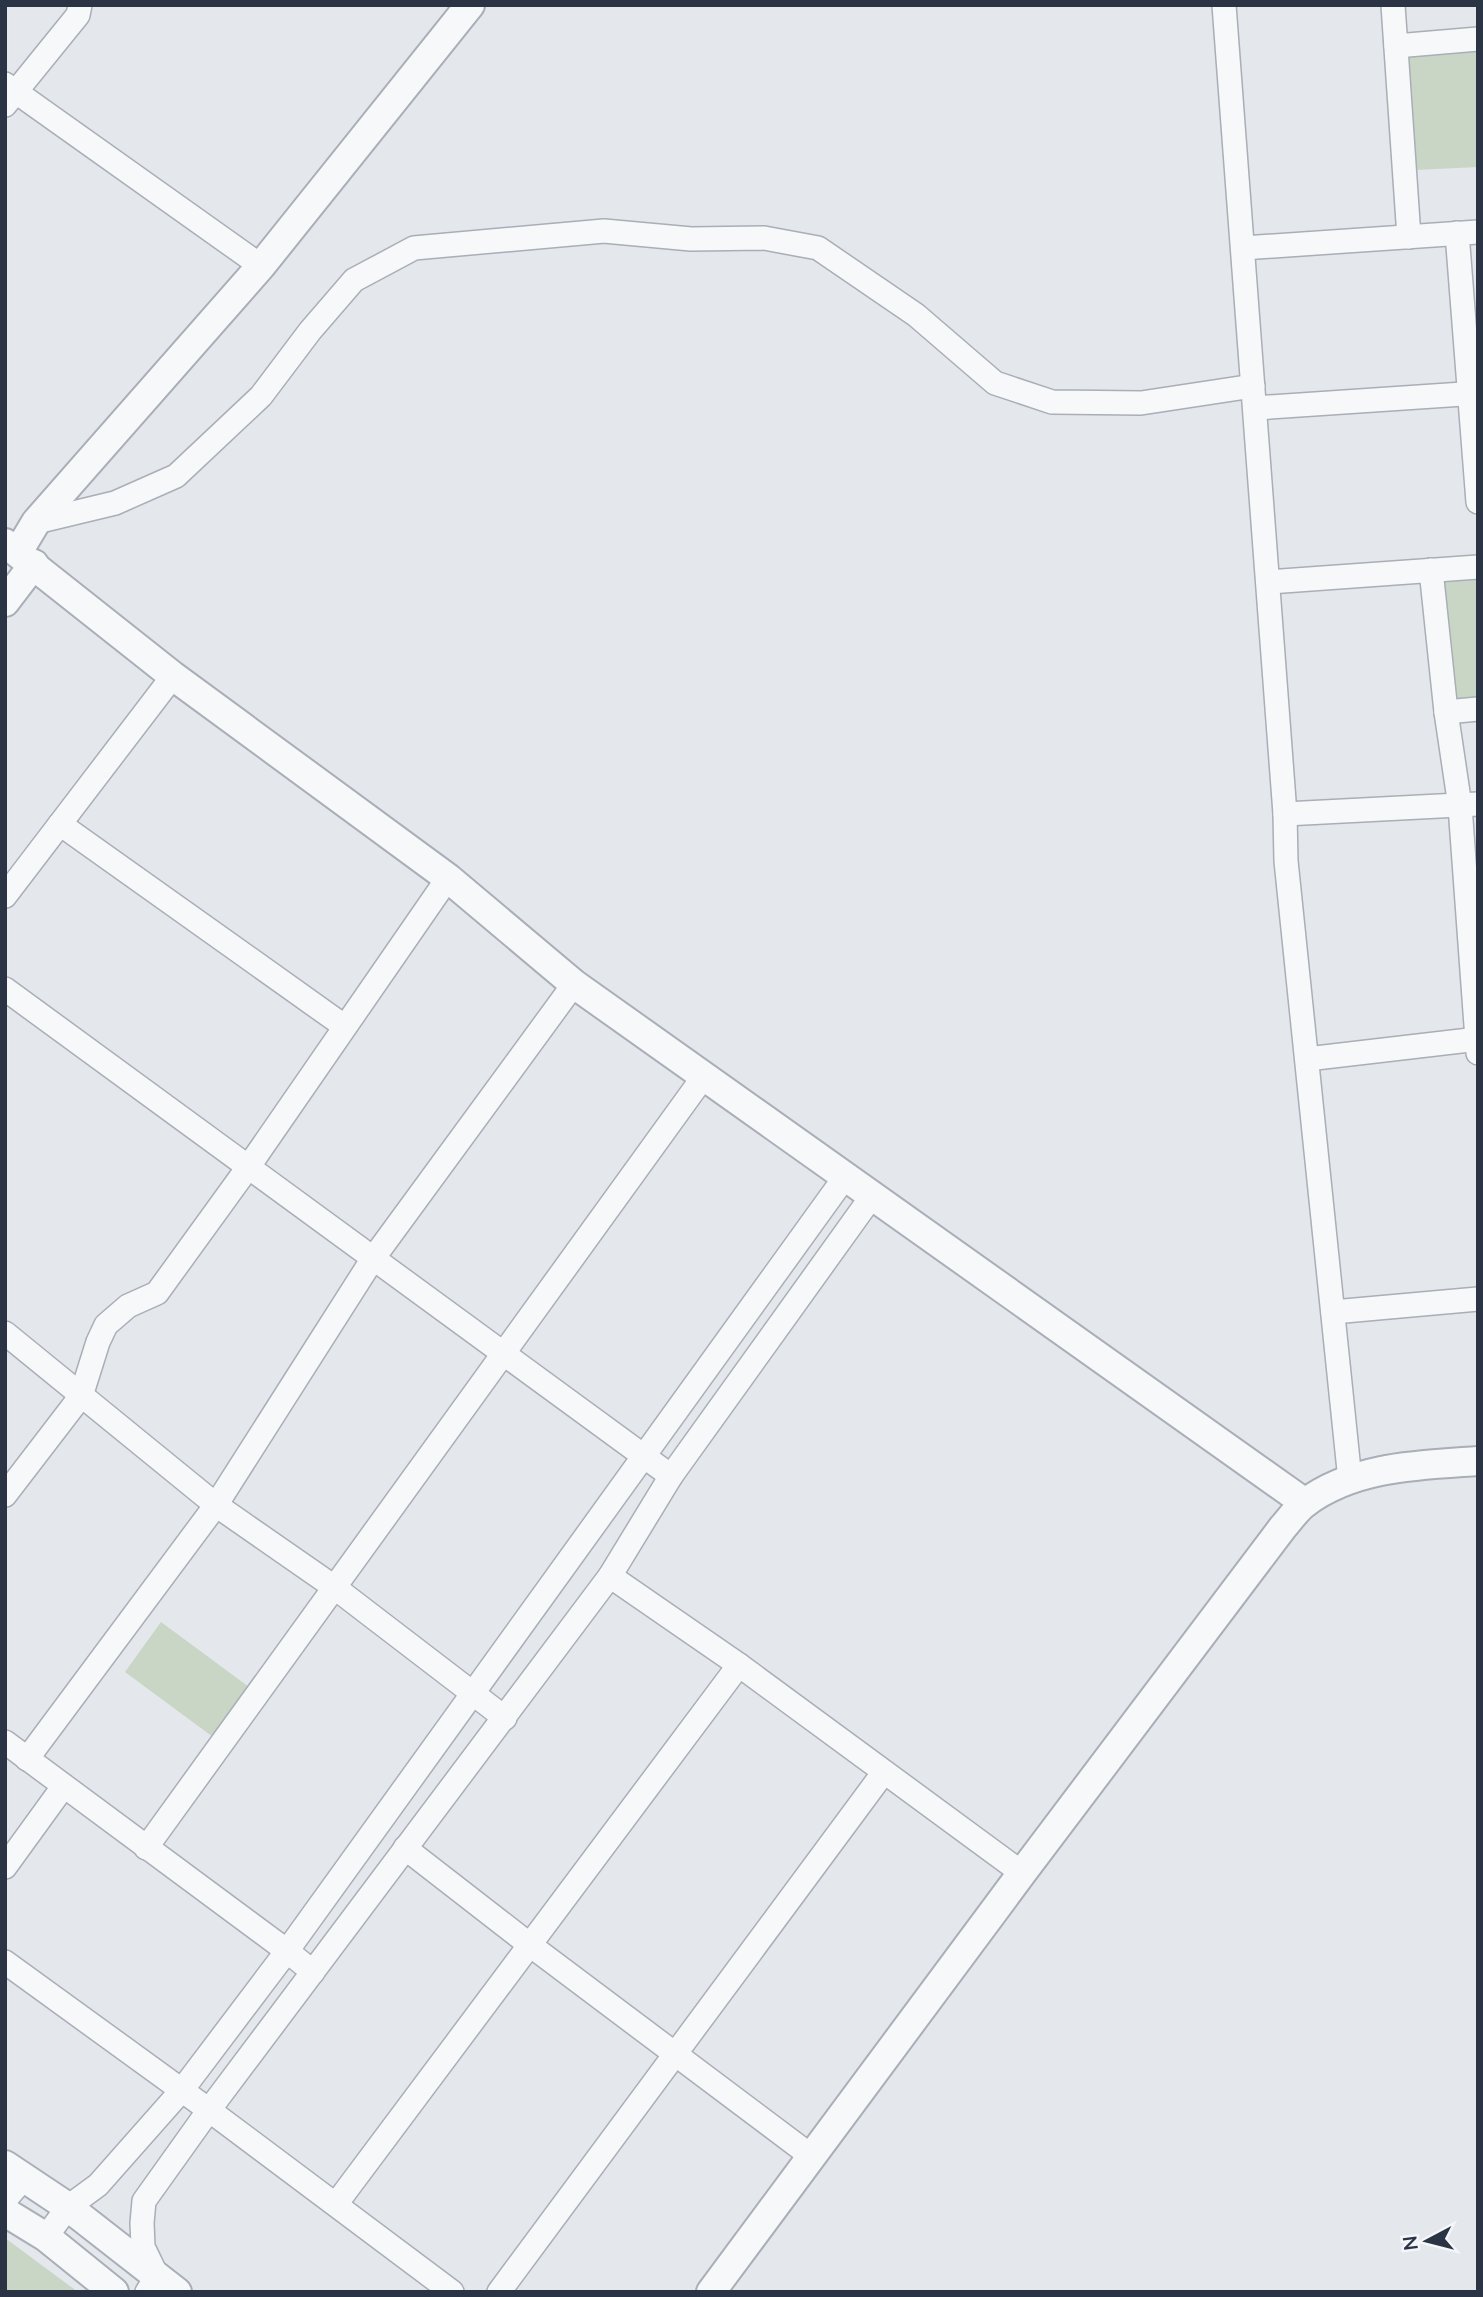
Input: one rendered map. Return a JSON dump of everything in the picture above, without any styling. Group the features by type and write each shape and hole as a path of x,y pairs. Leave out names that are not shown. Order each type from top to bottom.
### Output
{"street":[{"path":"80,5 78,15 9,94 261,265"},
{"path":"5,603 19,553 36,522 261,265 470,5"},
{"path":"1224,5 1285,814 1286,861 1350,1480"},
{"path":"1393,5 1409,237"},
{"path":"1396,46 1478,39"},
{"path":"36,522 115,503 176,476 261,396 310,331 354,280 414,248 604,231 691,239 764,238 818,248 916,315 995,383 1052,402 1141,403 1254,397 1474,393"},
{"path":"1242,248 1468,233 1478,502"},
{"path":"19,553 173,676 448,878 574,984 1305,1503"},
{"path":"1268,582 1478,567"},
{"path":"1307,1059 1477,1044 1469,805 1446,712 1431,570"},
{"path":"5,896 173,676"},
{"path":"1446,712 1478,709"},
{"path":"1285,814 1469,805"},
{"path":"60,824 344,1027"},
{"path":"5,1495 81,1396 106,1325 128,1306 157,1293 249,1166 448,878"},
{"path":"27,1759 216,1505 372,1260 574,984"},
{"path":"5,989 249,1166 372,1260 671,1476"},
{"path":"146,1848 704,1076"},
{"path":"46,2237 68,2207 98,2185 182,2090 287,1951 845,1177"},
{"path":"160,2287 144,2247 144,2201 209,2110 610,1576 671,1476 872,1196"},
{"path":"1332,1312 1478,1299"},
{"path":"5,1333 216,1505 334,1587 505,1718"},
{"path":"711,2292 1263,1551 1305,1503 1350,1480 1387,1469 1478,1461"},
{"path":"610,1576 739,1665 1021,1873"},
{"path":"336,2204 739,1665"},
{"path":"5,1742 313,1972"},
{"path":"499,2292 884,1772"},
{"path":"5,1867 64,1787"},
{"path":"405,1848 811,2156"},
{"path":"5,1962 182,2090 452,2292"},
{"path":"5,2200 15,2172 68,2207 160,2287"},
{"path":"5,2212 46,2237 114,2292"}],"green space":[{"path":"1478,47 1478,167 1415,170 1406,52"},
{"path":"1478,574 1478,701 1451,703 1444,577"},
{"path":"161,1622 249,1687 213,1737 125,1672"},
{"path":"5,2238 78,2292 5,2292"}]}
